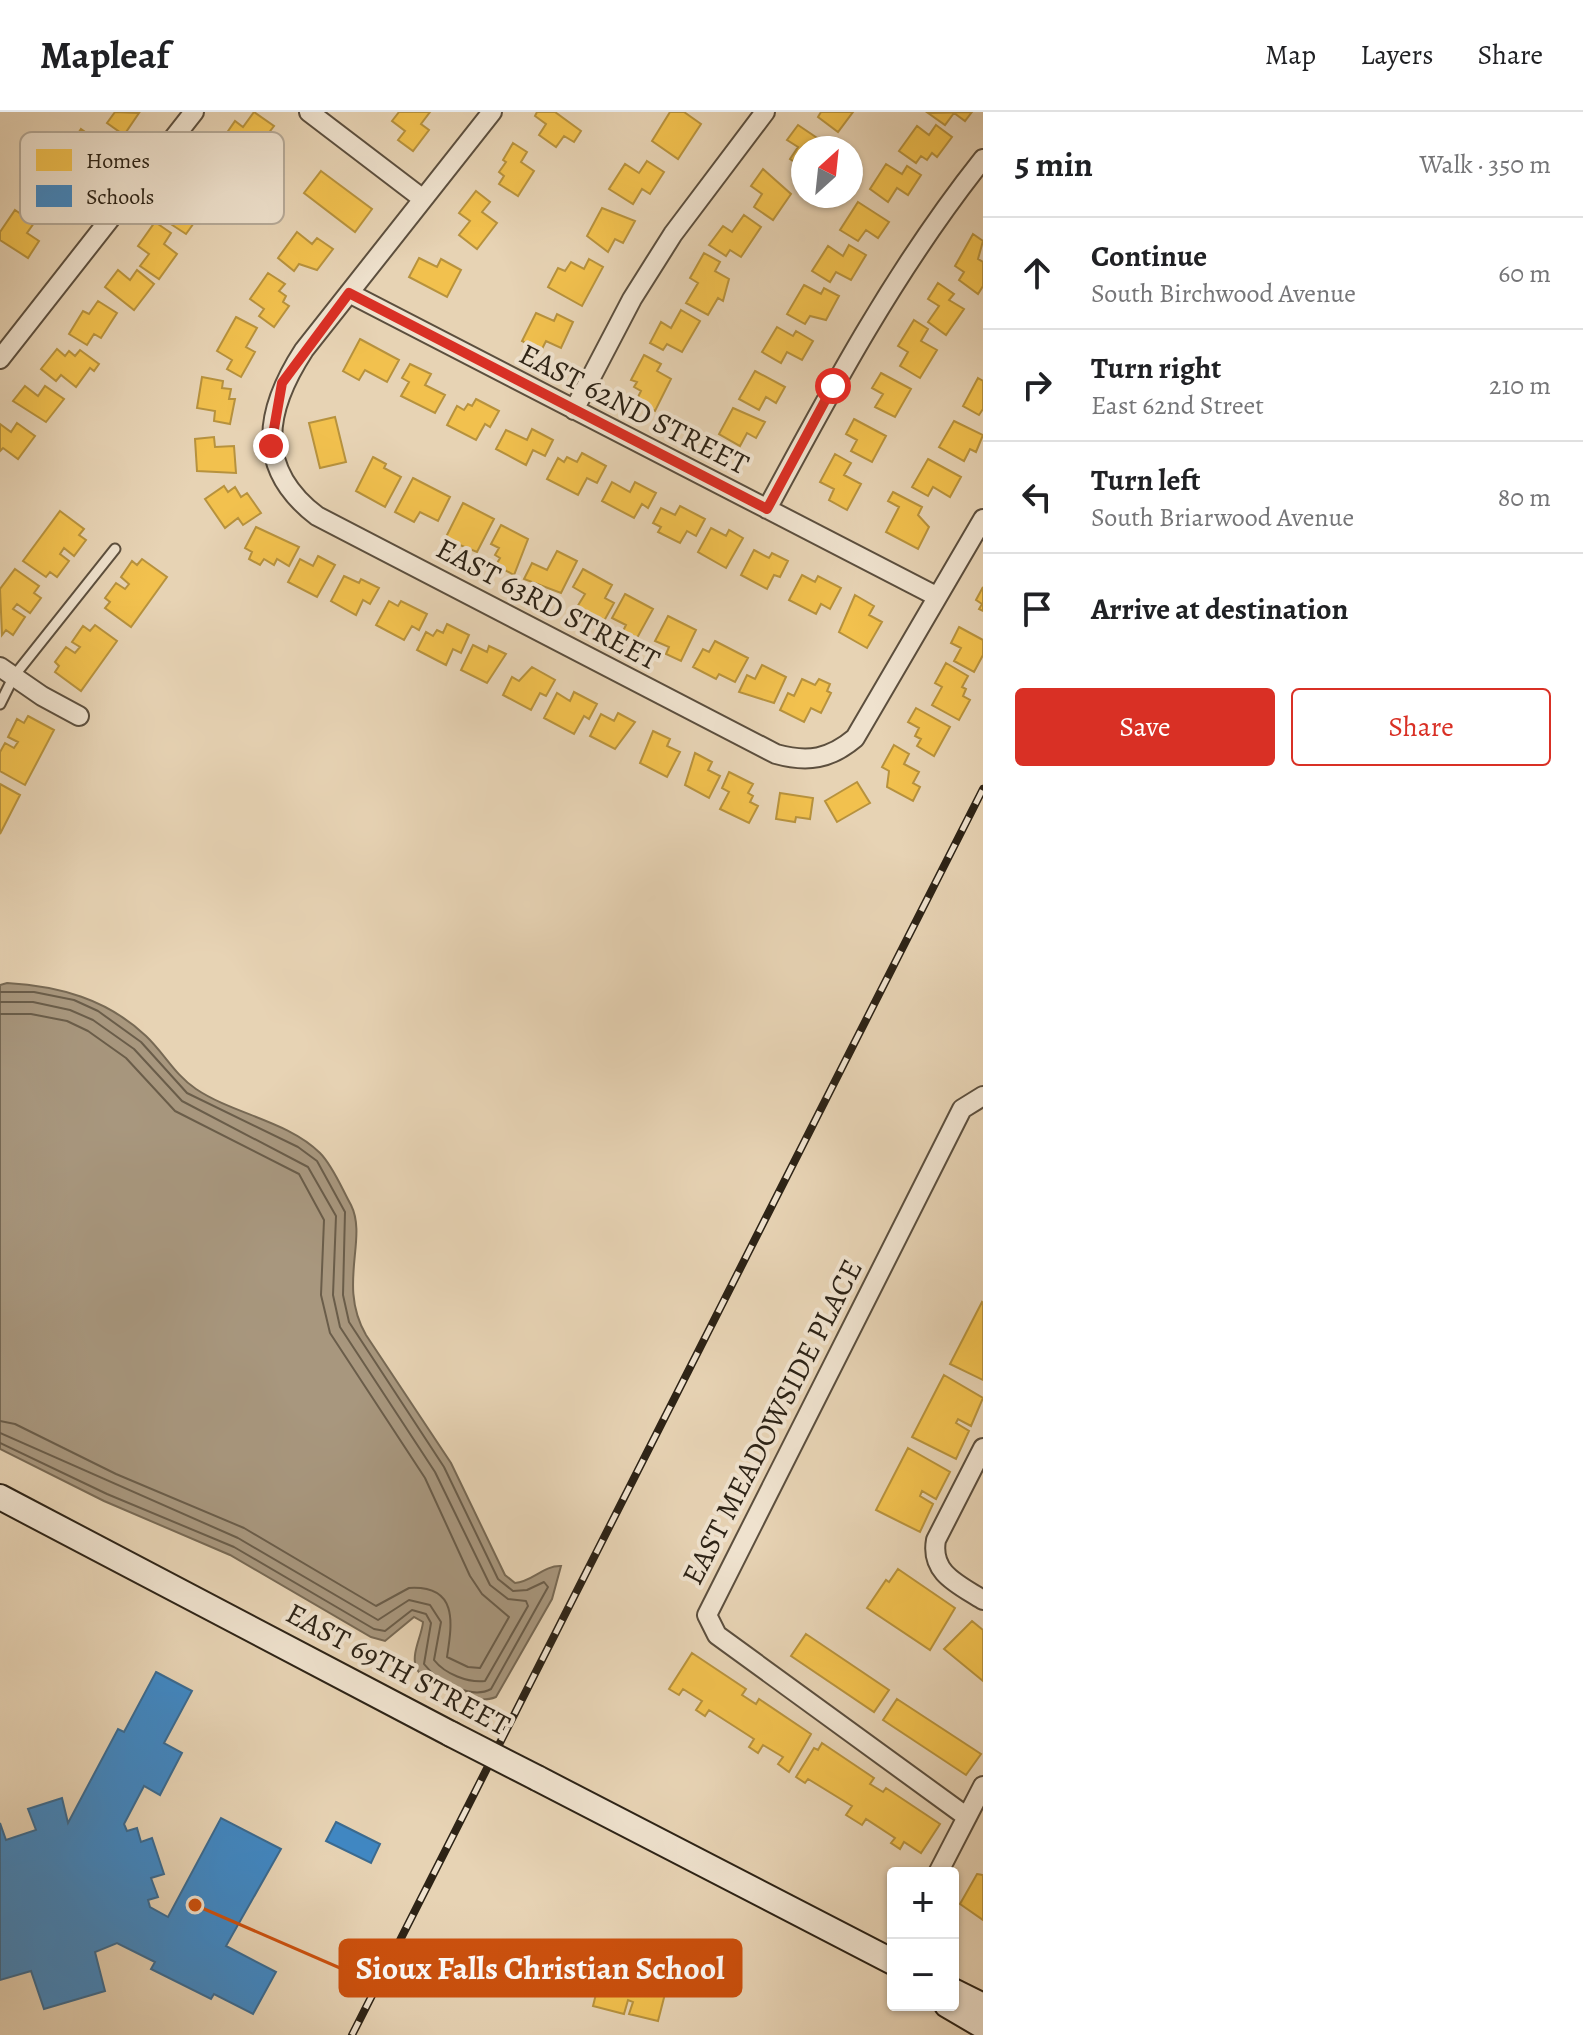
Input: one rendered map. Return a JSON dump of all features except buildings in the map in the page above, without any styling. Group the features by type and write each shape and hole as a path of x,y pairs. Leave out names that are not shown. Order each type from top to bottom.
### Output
{"main road":[{"name":"EAST 69TH STREET","path":"0,1497 766,1899 887,1959"},
{"name":"EAST 69TH STREET","path":"766,1899 887,1970"},
{"path":"959,1994 983,2006"},
{"path":"957,2011 983,2026"}],"street":[{"path":"178,132 194,112"},
{"path":"309,112 423,199"},
{"path":"349,293 492,112"},
{"path":"574,410 632,299 673,234 765,112"},
{"path":"767,509 875,314 954,196 983,159"},
{"path":"1,355 105,224"},
{"name":"EAST 62ND STREET","path":"349,293 936,596"},
{"name":"EAST 63RD STREET","path":"349,293 282,383 271,446 287,489 317,516 776,754 797,760 817,759 833,753 855,738 936,596"},
{"path":"936,596 983,519"},
{"path":"7,672 79,716"},
{"name":"EAST MEADOWSIDE PLACE","path":"967,1817 717,1635 707,1615 962,1109 983,1096"},
{"path":"983,1448 936,1540 933,1555 947,1577 983,1600"},
{"path":"941,1867 983,1786"}],"lane":[{"path":"0,704 7,672 115,549"}],"water":[{"path":"7,983 64,991 99,1004 146,1036 196,1089 292,1133 307,1142 329,1164 355,1218 354,1298 366,1335 451,1463 505,1575 515,1583 561,1566 552,1599 496,1697 464,1698 429,1683 416,1667 415,1656 423,1622 414,1617 385,1641 371,1637 230,1555 104,1501 0,1449 0,985"}],"railway":[{"path":"352,2035 983,789"}],"place":[{"name":"Sioux Falls Christian School","path":"195,1905"}],"route":[{"path":"271,446 282,383 349,293 767,509 833,386"}]}
